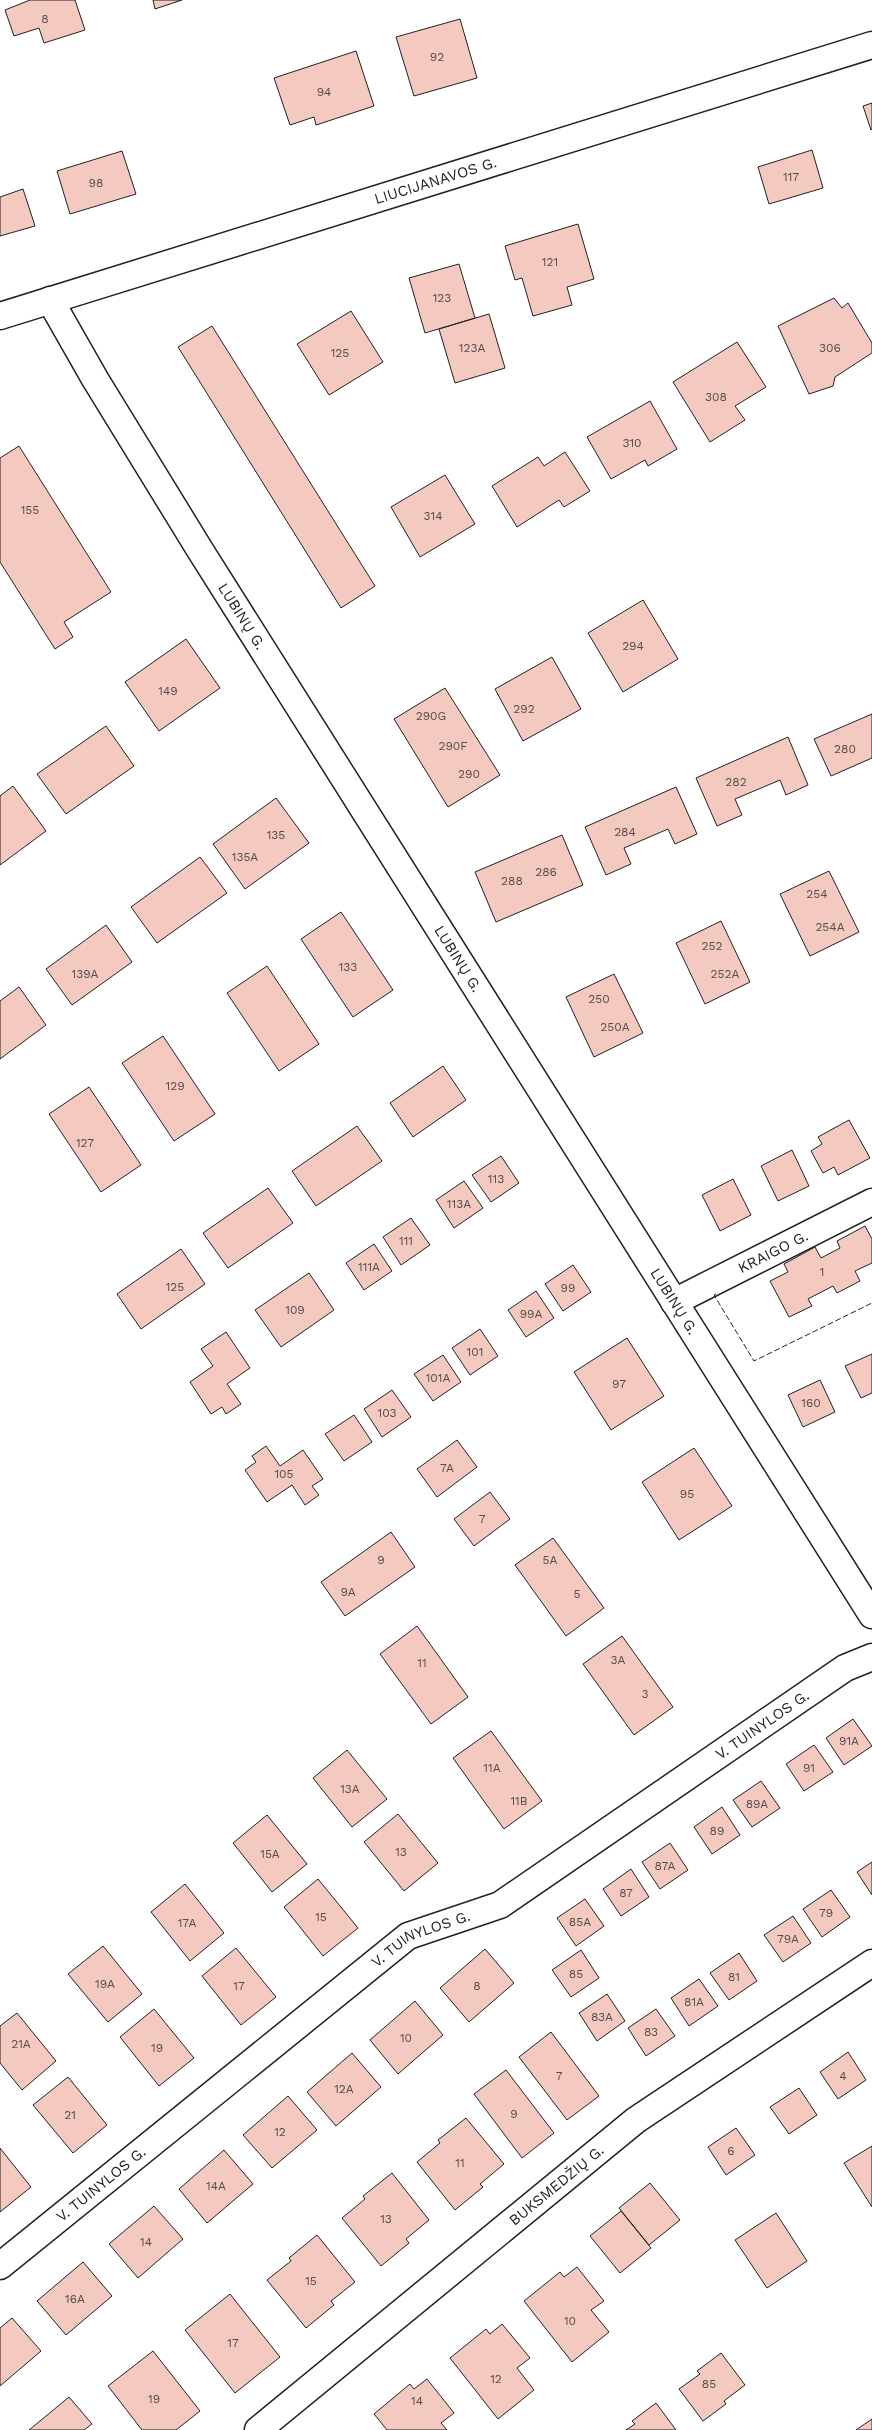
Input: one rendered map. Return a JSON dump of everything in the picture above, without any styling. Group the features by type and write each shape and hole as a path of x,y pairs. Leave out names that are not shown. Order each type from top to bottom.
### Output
{"street":[{"name":"LIUCIJANAVOS G.","path":"0,316 872,45"},
{"name":"LUBINŲ G.","path":"50,300 94,379 200,550 872,1615"},
{"name":"KRAIGO G.","path":"674,1302 872,1202"},
{"name":"V. TUINYLOS G.","path":"0,2266 408,1936 500,1905 845,1668 872,1657"},
{"name":"BUKSMEDŽIŲ G.","path":"258,2430 636,2120 872,1963"}],"building":[{"path":"30,0 75,0 85,30 44,43 39,28 14,36 5,10"},
{"path":"153,0 182,0 155,9"},
{"path":"460,19 477,78 414,96 396,37"},
{"path":"356,51 374,106 316,125 314,117 290,125 274,78"},
{"path":"872,103 872,129 871,130 863,106"},
{"path":"812,150 823,188 769,204 758,167"},
{"path":"122,151 136,194 70,214 57,171"},
{"path":"23,189 35,226 0,236 0,197"},
{"path":"578,224 594,279 567,287 572,305 533,316 522,278 515,280 505,246"},
{"path":"459,264 475,318 425,333 409,278"},
{"path":"834,298 842,308 848,303 872,343 872,353 835,377 833,386 809,394 778,326"},
{"path":"351,311 383,362 329,395 297,344"},
{"path":"489,314 505,368 455,383 439,329"},
{"path":"212,326 375,586 341,608 178,347"},
{"path":"737,342 766,387 735,406 745,420 710,442 673,382"},
{"path":"650,401 677,449 648,466 645,460 611,479 587,437"},
{"path":"19,446 111,592 64,622 73,637 55,649 0,562 0,458"},
{"path":"565,452 590,491 564,507 559,500 517,527 492,486 538,457 544,466"},
{"path":"445,475 475,524 420,557 391,507"},
{"path":"643,600 678,659 623,692 588,633"},
{"path":"186,639 220,688 159,731 125,682"},
{"path":"552,657 581,709 523,741 495,689"},
{"path":"445,688 500,775 448,807 394,719"},
{"path":"872,714 872,758 831,776 814,739"},
{"path":"106,726 134,766 66,814 37,774"},
{"path":"788,737 808,785 786,795 780,780 735,799 742,815 717,826 696,778"},
{"path":"13,786 46,831 0,865 0,796"},
{"path":"676,787 697,834 675,844 668,829 624,848 631,864 606,875 585,827"},
{"path":"276,798 309,843 245,889 213,844"},
{"path":"562,835 583,885 496,922 475,872"},
{"path":"200,857 227,893 157,943 131,907"},
{"path":"829,871 859,932 810,956 780,894"},
{"path":"341,912 393,990 353,1017 301,939"},
{"path":"721,921 750,982 705,1004 676,943"},
{"path":"106,925 132,962 72,1005 46,969"},
{"path":"267,966 319,1044 279,1071 227,993"},
{"path":"614,974 643,1033 594,1057 566,997"},
{"path":"19,987 46,1025 0,1059 0,1001"},
{"path":"163,1036 215,1114 174,1141 122,1063"},
{"path":"443,1066 466,1100 413,1137 390,1103"},
{"path":"89,1087 141,1165 101,1192 49,1114"},
{"path":"849,1120 870,1158 838,1175 834,1167 823,1173 811,1151 822,1144 818,1137"},
{"path":"357,1126 382,1161 316,1206 292,1171"},
{"path":"792,1150 809,1186 778,1201 761,1166"},
{"path":"501,1156 519,1183 491,1202 472,1175"},
{"path":"733,1179 751,1215 720,1231 702,1195"},
{"path":"464,1181 483,1208 454,1228 436,1200"},
{"path":"268,1188 293,1223 228,1268 203,1233"},
{"path":"411,1218 430,1245 401,1265 383,1237"},
{"path":"865,1226 872,1239 872,1263 855,1271 860,1281 837,1293 833,1286 808,1299 812,1306 789,1317 770,1281 788,1272 784,1264 815,1247 821,1258 840,1248 837,1241"},
{"path":"374,1244 392,1271 364,1290 346,1263"},
{"path":"181,1249 205,1284 141,1329 117,1294"},
{"path":"573,1265 591,1292 563,1311 545,1284"},
{"path":"309,1273 334,1310 281,1347 255,1310"},
{"path":"536,1291 554,1318 526,1337 508,1310"},
{"path":"480,1329 498,1356 470,1375 452,1348"},
{"path":"226,1332 250,1368 227,1384 241,1404 226,1414 222,1407 211,1414 190,1382 213,1366 201,1349"},
{"path":"627,1338 664,1396 611,1430 574,1372"},
{"path":"872,1354 872,1393 861,1398 845,1366"},
{"path":"443,1355 461,1382 433,1401 414,1374"},
{"path":"820,1380 835,1412 803,1427 788,1395"},
{"path":"392,1390 411,1417 382,1437 364,1409"},
{"path":"354,1415 372,1442 344,1461 325,1434"},
{"path":"457,1440 477,1467 437,1497 417,1469"},
{"path":"266,1446 280,1466 303,1450 323,1479 312,1486 319,1495 305,1505 292,1485 267,1502 245,1470 256,1462 252,1456"},
{"path":"694,1448 732,1506 679,1540 642,1482"},
{"path":"490,1492 510,1519 474,1546 454,1519"},
{"path":"391,1532 415,1567 345,1616 321,1582"},
{"path":"553,1538 604,1608 566,1636 515,1565"},
{"path":"417,1626 468,1697 431,1724 380,1654"},
{"path":"622,1636 673,1707 634,1735 583,1664"},
{"path":"853,1719 872,1746 844,1765 826,1738"},
{"path":"491,1731 542,1801 504,1829 453,1758"},
{"path":"814,1745 833,1772 804,1791 786,1764"},
{"path":"347,1750 387,1799 352,1827 313,1778"},
{"path":"761,1781 780,1808 752,1827 733,1800"},
{"path":"722,1807 740,1835 712,1854 694,1827"},
{"path":"398,1814 438,1863 404,1891 364,1842"},
{"path":"267,1815 307,1864 272,1892 233,1843"},
{"path":"670,1843 688,1870 660,1889 642,1862"},
{"path":"872,1862 872,1895 857,1872"},
{"path":"631,1869 649,1897 621,1916 603,1889"},
{"path":"318,1879 358,1928 323,1956 284,1907"},
{"path":"185,1884 224,1933 190,1961 151,1912"},
{"path":"831,1890 850,1917 822,1937 803,1909"},
{"path":"585,1899 604,1926 576,1946 557,1918"},
{"path":"793,1916 811,1943 783,1962 764,1935"},
{"path":"103,1946 142,1994 108,2022 68,1974"},
{"path":"236,1948 276,1997 241,2025 202,1976"},
{"path":"485,1949 514,1983 469,2022 440,1988"},
{"path":"581,1950 599,1978 571,1997 552,1970"},
{"path":"739,1953 757,1981 729,2000 710,1973"},
{"path":"699,1979 718,2006 689,2026 671,1998"},
{"path":"607,1994 625,2021 597,2041 579,2013"},
{"path":"415,2001 443,2035 398,2074 370,2040"},
{"path":"154,2009 194,2058 159,2086 120,2037"},
{"path":"656,2009 675,2036 646,2056 628,2028"},
{"path":"17,2013 56,2061 22,2090 0,2063 0,2026"},
{"path":"551,2032 599,2096 567,2120 519,2057"},
{"path":"848,2052 866,2080 838,2099 820,2072"},
{"path":"352,2053 381,2087 336,2126 307,2092"},
{"path":"506,2070 554,2133 522,2158 474,2094"},
{"path":"68,2077 107,2125 73,2153 33,2105"},
{"path":"799,2088 817,2115 789,2134 770,2107"},
{"path":"288,2096 317,2130 272,2168 243,2135"},
{"path":"466,2118 504,2164 480,2184 483,2187 455,2210 417,2162 440,2143 438,2140"},
{"path":"736,2128 755,2155 726,2175 708,2147"},
{"path":"872,2146 872,2207 844,2163"},
{"path":"0,2148 31,2187 0,2212"},
{"path":"224,2150 253,2184 207,2223 179,2189"},
{"path":"392,2173 429,2220 406,2239 409,2243 381,2266 342,2218 365,2199 363,2196"},
{"path":"650,2183 680,2220 649,2245 619,2208"},
{"path":"154,2206 183,2239 138,2278 109,2244"},
{"path":"621,2211 651,2248 620,2273 590,2236"},
{"path":"776,2213 807,2261 767,2288 735,2240"},
{"path":"317,2235 355,2282 331,2301 334,2305 306,2328 267,2280 291,2261 289,2258"},
{"path":"83,2262 112,2296 66,2335 37,2301"},
{"path":"577,2267 604,2301 591,2310 609,2332 572,2362 524,2301 560,2272 564,2277"},
{"path":"230,2294 280,2357 235,2393 185,2330"},
{"path":"12,2318 41,2351 0,2386 0,2328"},
{"path":"502,2324 530,2358 517,2368 534,2390 498,2419 450,2358 486,2329 490,2334"},
{"path":"153,2351 200,2411 176,2430 142,2430 108,2386"},
{"path":"721,2353 745,2385 724,2401 726,2404 703,2421 679,2389 700,2374 697,2371"},
{"path":"427,2379 454,2413 441,2423 447,2430 387,2430 374,2414 410,2384 414,2389"},
{"path":"69,2397 92,2424 84,2430 29,2430"},
{"path":"656,2403 676,2430 626,2430 635,2424 632,2421"},
{"path":"872,2419 872,2430 856,2430"}],"fence":[{"path":"716,1294 714,1295 754,1361 872,1303"}]}
